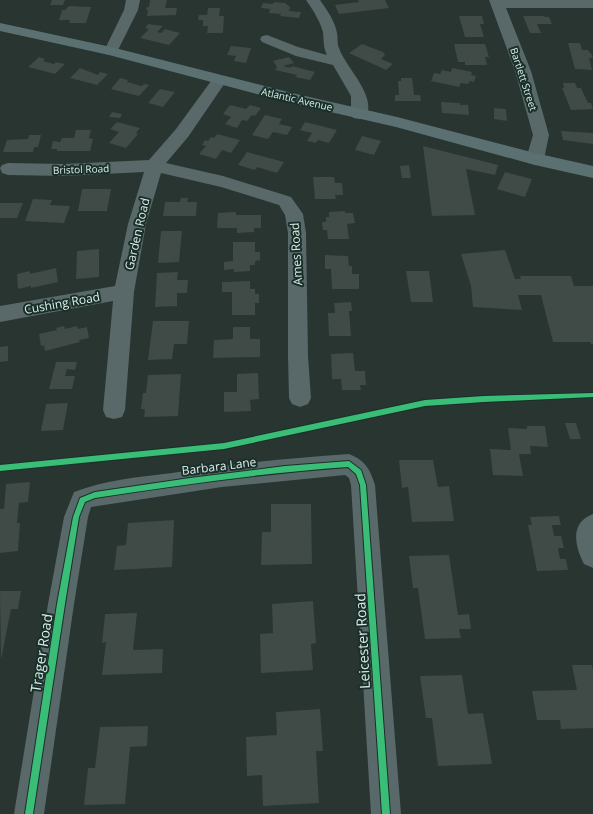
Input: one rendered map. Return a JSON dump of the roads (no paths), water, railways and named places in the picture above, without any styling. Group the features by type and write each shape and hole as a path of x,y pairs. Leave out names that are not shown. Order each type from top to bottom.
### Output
{"main road":[{"name":"Atlantic Avenue","path":"0,27 111,51 219,80 397,122 535,159 593,172"}],"street":[{"path":"111,51 131,10 133,0"},
{"path":"313,0 322,13 330,32 331,48 359,96 359,114"},
{"path":"497,2 593,4"},
{"name":"Bartlett Street","path":"497,2 523,71 541,135 535,159"},
{"path":"267,39 279,46 312,57 338,61"},
{"name":"Garden Road","path":"114,410 124,292 137,224 154,166 182,133 219,80"},
{"name":"Bristol Road","path":"8,169 64,170 154,166"},
{"name":"Ames Road","path":"154,166 268,194 285,201 294,214 297,233 298,356 300,398"},
{"name":"Cushing Road","path":"0,314 124,292"},
{"name":"Barbara Lane","path":"85,499 95,495 178,482 259,472 349,464 356,469"},
{"name":"Leicester Road","path":"356,469 360,472 364,485 368,529 386,814"},
{"name":"Trager Road","path":"29,814 76,517 82,500 85,499"},
{"path":"593,525 589,530 589,548 593,556"}]}
